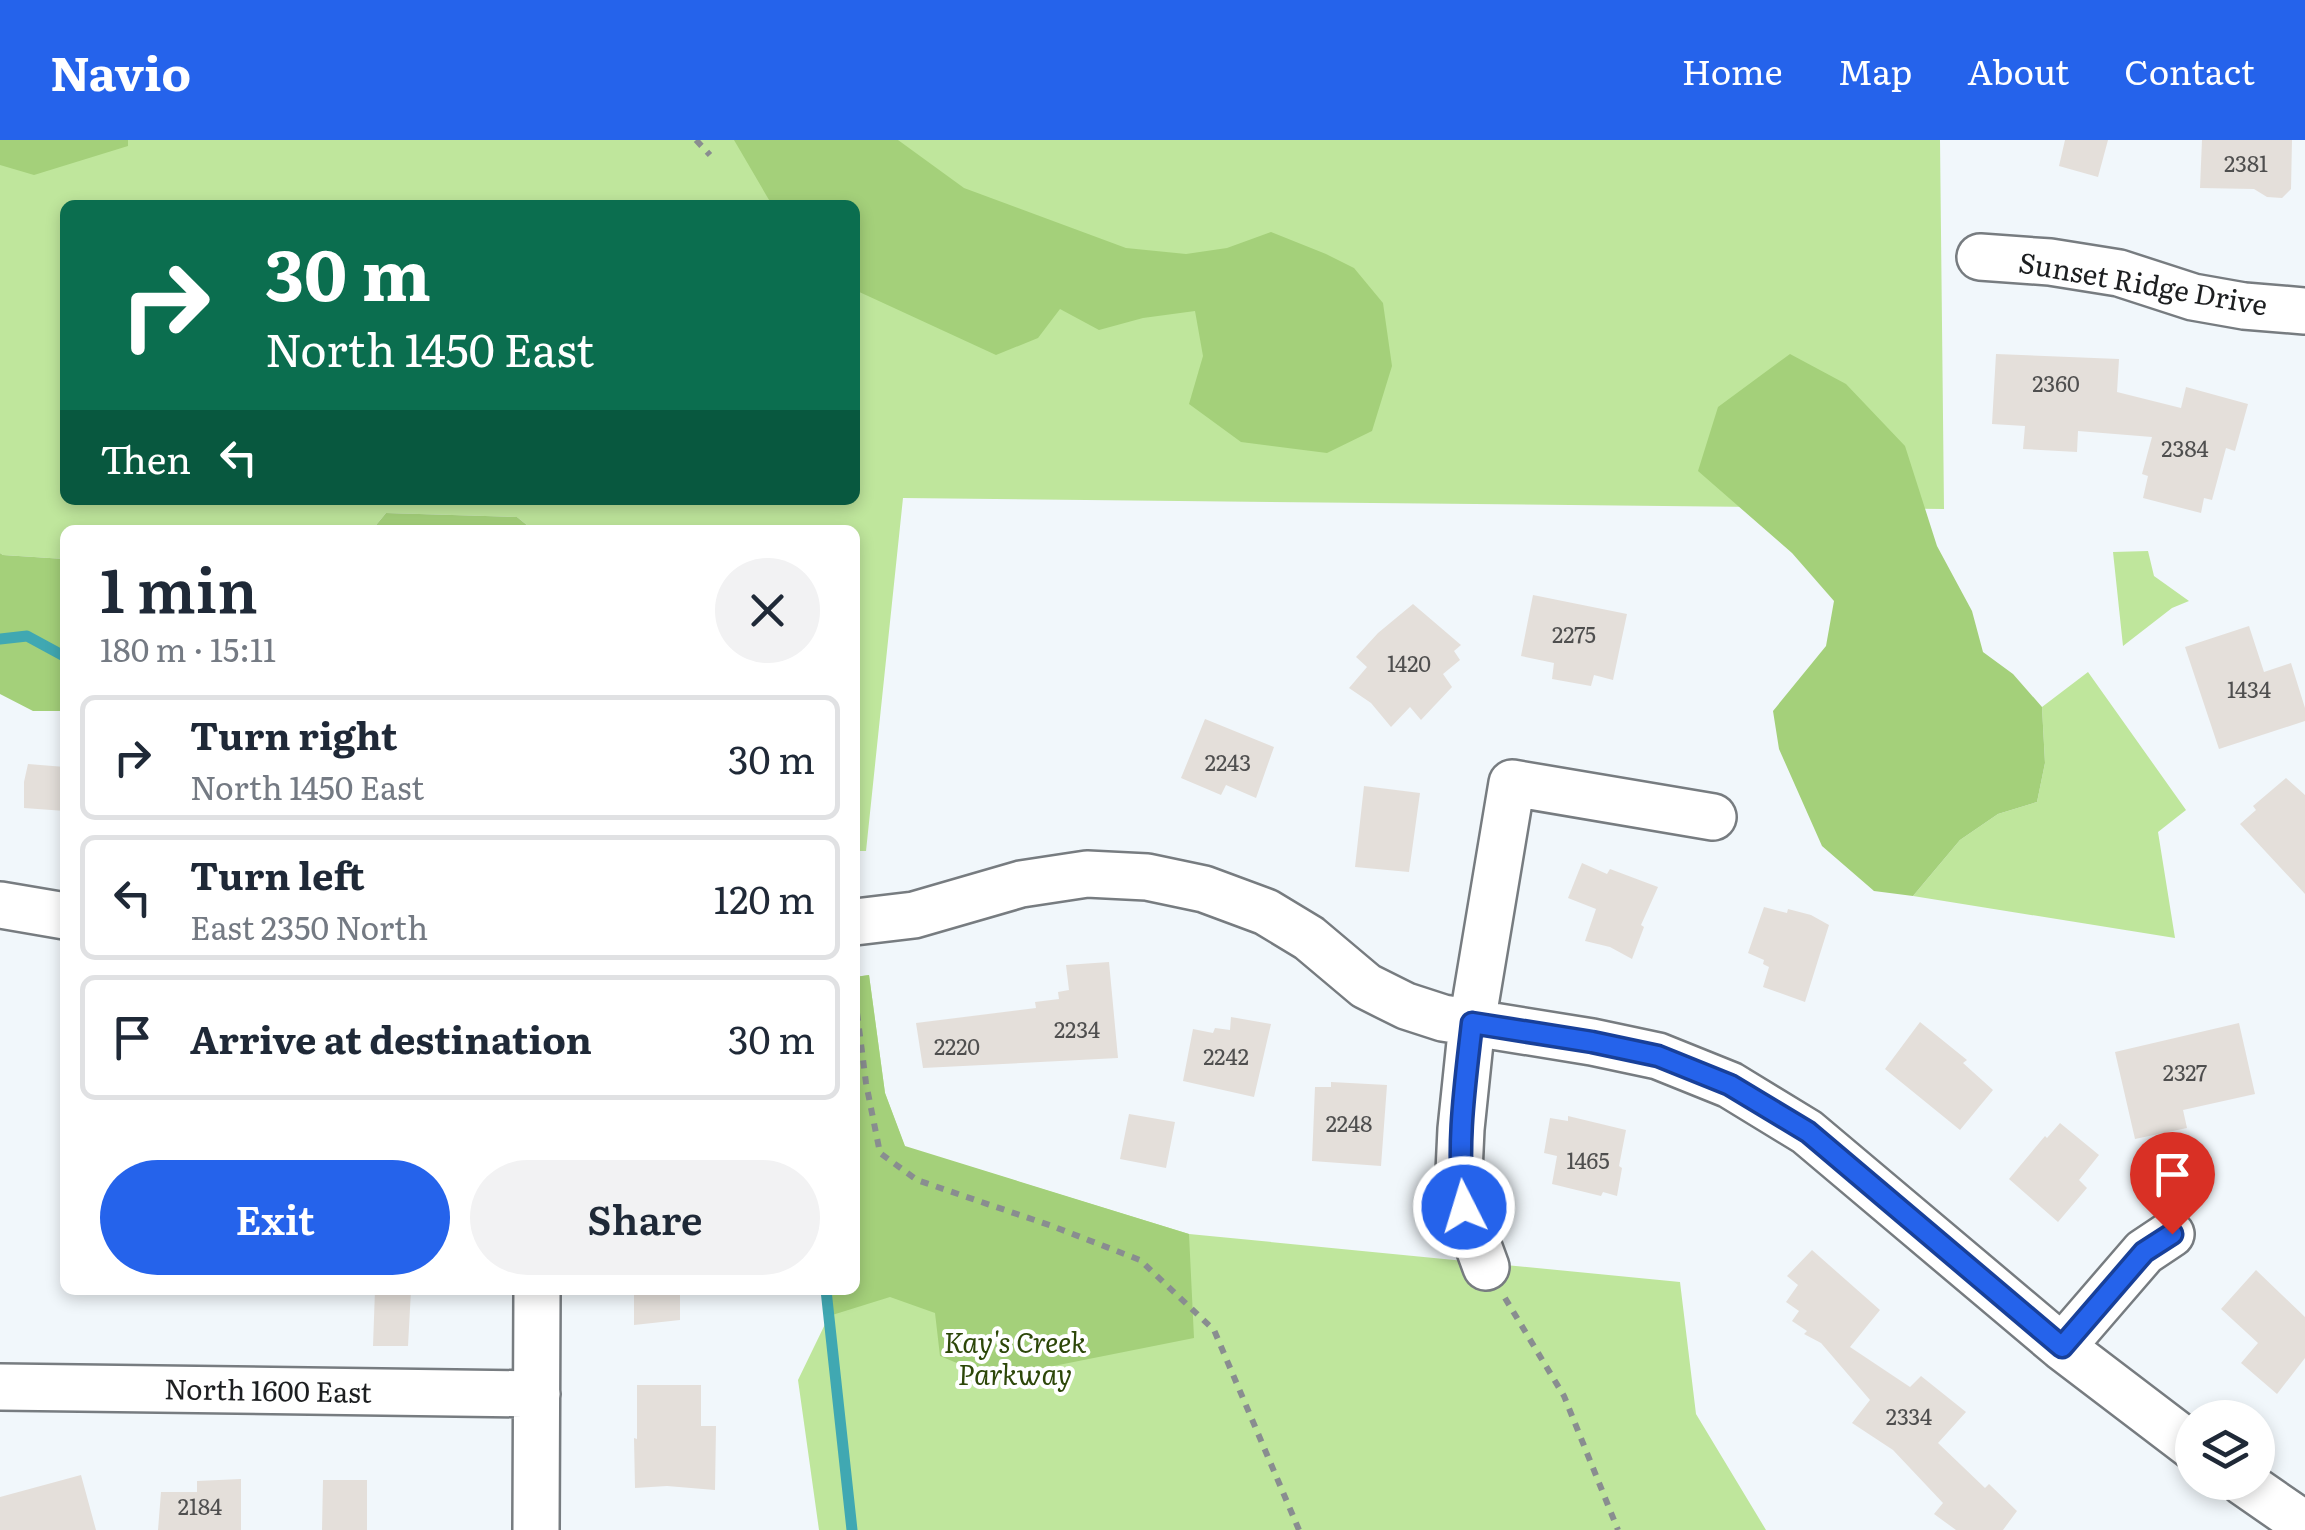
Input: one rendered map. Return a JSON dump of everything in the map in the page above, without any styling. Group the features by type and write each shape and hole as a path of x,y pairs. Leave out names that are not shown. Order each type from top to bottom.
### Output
{"street":[{"name":"Sunset Ridge Drive","path":"1980,257 2050,262 2119,274 2244,306 2305,311"},
{"path":"1486,1267 1464,1207 1459,1172 1460,1129 1472,1023 1512,783 1713,817"},
{"path":"860,921 914,915 1021,884 1087,874 1147,877 1204,889 1266,912 1309,938 1366,986 1406,1006 1472,1023 1658,1056 1730,1085 1808,1132 2062,1347 2175,1433"},
{"path":"0,905 60,915"},
{"path":"2062,1347 2144,1252 2172,1234"},
{"path":"536,1530 537,1295"},
{"name":"North 1600 East","path":"0,1387 536,1394"},
{"path":"2269,1500 2305,1525"}],"path":[{"path":"696,140 710,155"},
{"path":"860,1036 880,1153 917,1180 1140,1260 1214,1330 1300,1530"},
{"path":"1486,1267 1564,1396 1618,1530"}],"green space":[{"path":"0,140 1940,140 1944,509 903,498 866,851 860,851 860,525 527,525 517,517 386,513 376,525 60,525 60,559 3,555"},
{"path":"0,140 128,140 128,146 34,175 0,165"},
{"path":"734,140 898,140 964,188 1126,248 1186,254 1227,248 1271,232 1354,268 1383,303 1392,366 1372,431 1327,453 1241,442 1189,404 1203,356 1195,311 1143,318 1099,330 1060,309 1038,338 996,355 860,292 860,200 769,200"},
{"path":"1790,354 1846,384 1905,446 1937,546 1972,611 1983,652 2013,674 2042,707 2045,763 2037,802 1998,814 1960,840 1913,896 1874,891 1822,846 1779,749 1773,711 1826,646 1834,601 1792,553 1698,471 1718,407"},
{"path":"386,513 517,517 527,525 376,525"},
{"path":"2148,551 2154,576 2189,601 2172,608 2123,646 2113,552"},
{"path":"0,553 60,559 60,711 33,711 0,694"},
{"path":"2088,672 2186,810 2158,832 2175,938 1913,896 1960,840 1998,814 2037,802 2045,763 2042,707"},
{"name":"Kay's Creek Parkway","path":"869,975 885,1093 905,1147 1189,1234 1680,1282 1696,1414 1766,1530 819,1530 798,1380 829,1316 827,1295 860,1295 860,976"},
{"name":"Kay's Creek Parkway","path":"869,975 885,1093 905,1146 1189,1234 1194,1338 993,1378 940,1356 935,1313 890,1297 829,1316 824,1295 860,1295 860,976"}],"building":[{"path":"2065,140 2108,140 2098,177 2059,166"},
{"path":"2202,140 2292,140 2291,189 2282,198 2267,197 2254,189 2200,188"},
{"path":"1996,354 2119,359 2117,392 2181,408 2186,387 2248,404 2235,451 2226,448 2212,500 2204,498 2201,513 2143,498 2148,476 2142,474 2152,437 2078,431 2077,452 2023,449 2025,426 1992,424"},
{"path":"1533,595 1627,614 1613,680 1594,675 1591,686 1552,679 1554,663 1521,656"},
{"path":"1413,604 1461,645 1454,651 1460,660 1443,674 1452,687 1421,720 1410,707 1391,727 1371,703 1349,688 1367,667 1356,657"},
{"path":"2249,626 2264,672 2291,663 2305,708 2305,721 2219,749 2185,647"},
{"path":"1205,719 1274,747 1256,798 1226,785 1221,795 1181,778"},
{"path":"28,764 60,767 60,811 24,808"},
{"path":"2286,778 2305,795 2305,894 2240,824 2256,810 2253,806"},
{"path":"1364,786 1420,793 1409,872 1355,867"},
{"path":"1582,863 1658,887 1641,925 1644,927 1632,959 1610,947 1585,941 1596,909 1568,898"},
{"path":"1764,907 1811,915 1829,925 1805,1002 1763,987 1769,967 1763,964 1764,960 1748,953"},
{"path":"1109,962 1118,1058 923,1068 916,1023 1036,1008 1035,1002 1059,999 1058,992 1069,990 1066,965"},
{"path":"1231,1017 1271,1024 1254,1097 1183,1081 1193,1029 1213,1033 1215,1028 1230,1030"},
{"path":"1920,1022 1967,1060 1963,1063 1993,1090 1960,1130 1885,1069"},
{"path":"2239,1023 2255,1094 2183,1110 2187,1128 2135,1139 2115,1052"},
{"path":"1331,1082 1387,1085 1381,1166 1312,1161 1315,1087 1331,1087"},
{"path":"1129,1114 1175,1122 1166,1168 1120,1159"},
{"path":"1568,1116 1626,1130 1617,1196 1552,1184 1557,1156 1544,1153 1550,1118 1568,1121"},
{"path":"2060,1123 2099,1155 2079,1180 2087,1188 2058,1222 2009,1179"},
{"path":"1812,1250 1880,1310 1850,1347 1910,1387 1921,1376 1966,1412 1938,1443 1985,1488 1989,1484 2017,1511 2003,1530 1956,1530 1934,1514 1943,1503 1893,1450 1852,1423 1870,1400 1821,1343 1804,1334 1807,1331 1792,1321 1799,1311 1786,1302 1798,1285 1787,1276"},
{"path":"2256,1270 2305,1317 2305,1358 2277,1394 2241,1363 2258,1343 2221,1309"},
{"path":"375,1295 411,1295 408,1346 373,1346"},
{"path":"634,1295 680,1295 680,1320 634,1325"},
{"path":"637,1385 701,1385 701,1426 716,1426 715,1490 635,1488"},
{"path":"81,1475 96,1530 0,1530 0,1497"},
{"path":"241,1479 241,1530 158,1530 161,1492 197,1492 197,1481"},
{"path":"323,1480 367,1480 367,1530 322,1530"}],"waterway":[{"path":"0,639 27,636 60,654"},
{"path":"827,1295 852,1530"}],"route":[{"path":"1464,1207 1459,1172 1460,1129 1472,1023 1658,1056 1730,1085 1808,1132 2062,1347 2144,1252 2172,1234"}]}
